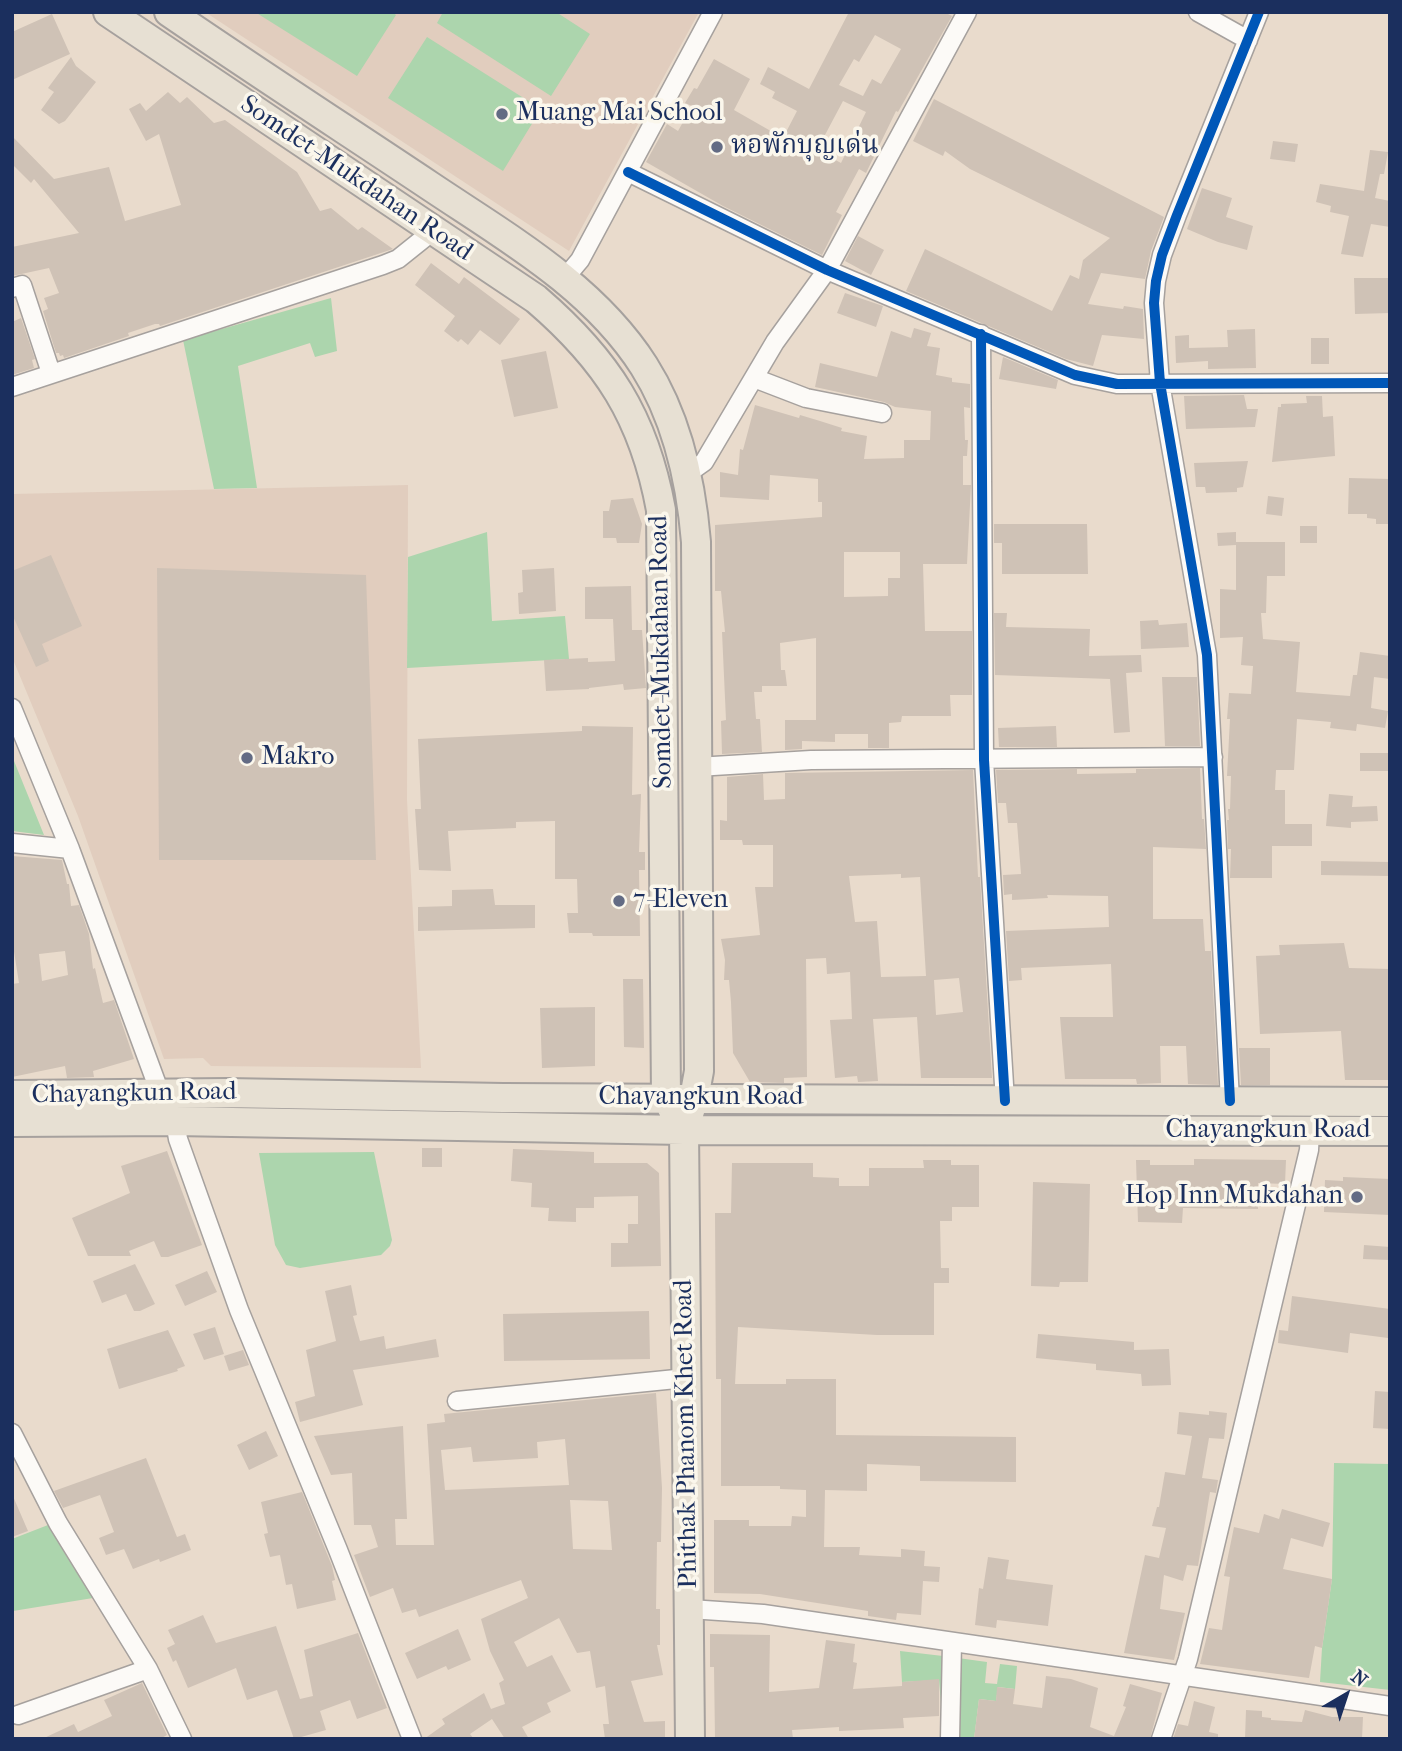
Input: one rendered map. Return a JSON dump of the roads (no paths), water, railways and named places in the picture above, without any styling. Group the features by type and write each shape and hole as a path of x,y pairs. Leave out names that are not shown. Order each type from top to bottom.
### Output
{"main road":[{"name":"Somdet-Mukdahan Road","path":"108,12 536,299 573,333 609,375 625,401 648,454 661,510 663,536 666,1097"},
{"name":"Somdet-Mukdahan Road","path":"169,12 564,279 621,334 660,393 687,474 696,542 699,1071 684,1129"},
{"path":"303,143 322,114"},
{"name":"Chayangkun Road","path":"12,1096 228,1093 503,1098 1390,1102"},
{"path":"666,1097 684,1129"},
{"name":"Chayangkun Road","path":"12,1122 175,1121 684,1129 1390,1131"},
{"name":"Phithak Phanom Khet Road","path":"684,1129 690,1739"}],"street":[{"path":"564,279 580,260 713,12"},
{"path":"687,474 704,462 775,342 827,270 967,12"},
{"path":"1198,12 1248,40"},
{"path":"1230,1101 1207,655 1160,383 1154,303 1162,256 1259,12"},
{"path":"628,172 827,270 1094,380 1117,384 1390,383"},
{"path":"12,387 383,265 398,259 433,231"},
{"path":"12,288 23,285 51,373"},
{"path":"981,334 984,760 1005,1101"},
{"path":"754,377 806,398 882,413"},
{"path":"12,708 69,849 156,1082 157,1095"},
{"path":"697,768 811,760 1213,757"},
{"path":"12,843 69,849"},
{"path":"175,1121 178,1139 239,1310 333,1537 412,1739"},
{"path":"1161,1739 1182,1676 1309,1150 1310,1131"},
{"path":"457,1401 687,1378"},
{"path":"12,1433 58,1523 148,1669 182,1739"},
{"path":"690,1609 763,1615 1390,1706"},
{"path":"950,1739 952,1643"},
{"path":"18,1715 148,1669"}],"place":[{"name":"Muang Mai School","path":"502,114"},
{"name":"หอพักบุญเด่น","path":"717,147"},
{"name":"Makro","path":"247,758"},
{"name":"7-Eleven","path":"619,901"},
{"name":"Hop Inn Mukdahan","path":"1357,1197"}]}
